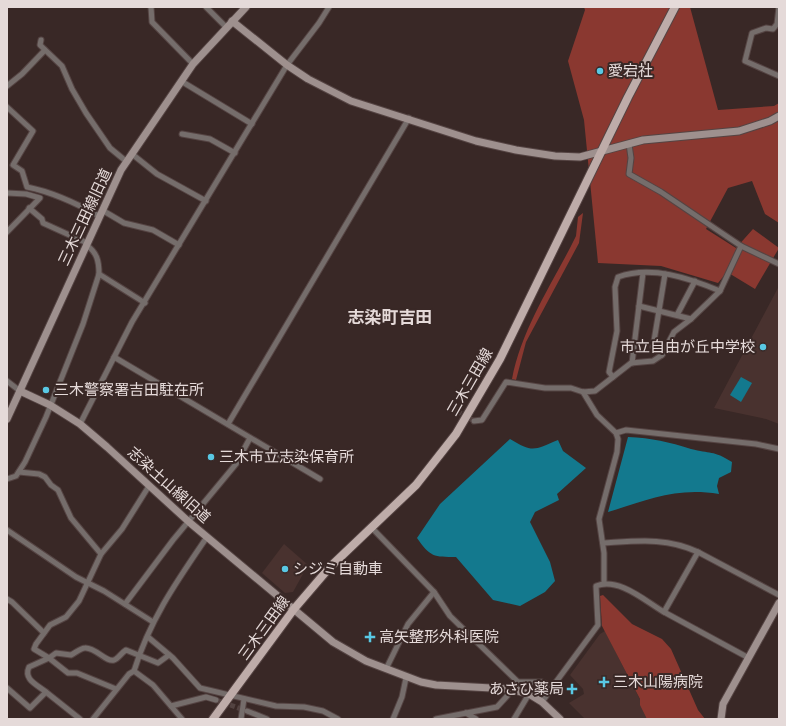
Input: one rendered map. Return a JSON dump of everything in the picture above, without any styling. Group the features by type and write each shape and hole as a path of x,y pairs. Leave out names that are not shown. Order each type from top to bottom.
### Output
{"main road":[{"name":"三木三田線","path":"213,719 294,609 330,567 416,485 456,434 500,359 601,152 675,7"}],"street":[{"path":"151,7 152,22 193,64"},
{"path":"206,7 226,27"},
{"name":"三木三田線旧道","path":"7,419 114,182 193,64 246,7"},
{"path":"80,424 132,322 145,303 287,65 319,23 329,7"},
{"path":"779,7 777,24 773,29 766,28 752,33 745,61 779,76"},
{"path":"232,21 268,52 287,65 308,79 351,101 409,118 476,141 516,150 555,156 580,156 601,152 643,140 739,131 770,121 779,116"},
{"path":"41,40 40,45 62,66 72,89 110,148 127,162"},
{"path":"7,86 22,74 45,50"},
{"path":"181,81 252,124"},
{"path":"7,107 33,131 13,165 22,171 27,186 45,190 124,224 153,230 179,245"},
{"path":"228,424 409,118"},
{"path":"182,134 210,140 234,153"},
{"path":"629,144 631,158 629,174 661,192 741,246 779,264"},
{"path":"132,154 157,174 206,201"},
{"path":"7,232 40,198 45,190"},
{"path":"7,193 26,194 40,198"},
{"path":"7,479 12,478 18,472 38,436 83,324 99,274 98,259 95,252 87,244 43,223 42,219 29,208"},
{"path":"474,421 482,420 506,382 545,388 571,388 583,392 595,391 632,363 653,361 662,355 674,332 691,319 720,291 741,246"},
{"path":"612,377 609,372 617,331 615,287 618,277 643,272 665,274 695,281 720,291"},
{"path":"632,363 643,272"},
{"path":"99,274 145,303"},
{"path":"662,355 653,347 665,274"},
{"path":"677,315 695,281"},
{"path":"639,306 691,319"},
{"path":"114,356 320,479"},
{"path":"7,380 20,391"},
{"name":"志染土山線旧道","path":"20,391 50,405 80,424 189,522 333,642 366,661 406,678 436,685 519,690 542,702 560,719"},
{"path":"583,392 597,415 616,433 618,439 617,452 599,519 604,582"},
{"path":"616,433 626,430 756,444 779,449"},
{"path":"125,604 172,540 189,522 236,464 250,438"},
{"path":"18,472 39,474 45,477 51,485 58,490 71,518 101,554"},
{"path":"116,690 77,673 68,673 50,658 34,649 50,625 66,617 79,601 101,554 122,529 149,486"},
{"path":"371,527 434,592 450,616 518,682 519,690"},
{"path":"7,530 87,583 125,604 153,622"},
{"path":"92,719 129,674 134,671 139,655 162,603 207,537"},
{"path":"602,543 662,541 688,548 779,595"},
{"path":"664,612 698,552"},
{"path":"542,702 598,625 596,586 604,582 619,585 664,612 748,657"},
{"path":"386,669 408,624 434,592"},
{"path":"7,599 44,633"},
{"path":"721,719 723,704 779,603"},
{"path":"148,637 169,655 200,688 276,706 323,711 336,718"},
{"path":"80,719 32,683 28,677 27,670 29,667 50,658 56,653 71,655 83,648 95,651 110,661 114,660 126,650 158,663 169,655"},
{"path":"134,671 153,685 182,719"},
{"path":"393,719 402,697 406,678"},
{"path":"518,682 542,682 553,686"},
{"path":"7,688 30,708 46,692"},
{"path":"436,719 497,708 508,695 510,689"},
{"path":"514,719 529,694"},
{"path":"171,706 206,697 216,700"},
{"path":"241,719 244,699"},
{"path":"247,711 267,719"},
{"path":"466,713 476,719"}],"shaded area":[{"path":"584,7 690,7 718,110 774,106 779,103 779,223 765,214 752,181 728,188 706,229 736,248 753,229 779,248 755,289 727,272 718,283 661,266 598,263 584,120 568,61 585,10"},
{"path":"583,213 579,243 526,342 516,380 512,379 516,362 529,328 544,296 576,236 578,217"},
{"name":"市立自由が丘中学校","path":"779,286 779,424 766,419 714,408"},
{"name":"シジミ自動車","path":"284,544 308,565 293,592 285,593 262,573"},
{"path":"603,595 632,624 662,639 671,649 698,710 705,719 647,719 640,705 640,699 602,626 600,596"},
{"name":"三木山陽病院","path":"605,631 650,719 585,719 569,703 584,694 583,689 570,675 600,634"}],"water":[{"path":"741,377 752,383 741,402 730,395"},
{"path":"628,437 645,438 716,454 732,462 731,472 719,478 717,486 719,494 703,492 675,493 608,512"},
{"path":"510,439 529,448 538,448 558,440 563,451 586,468 557,494 559,500 535,512 530,522 550,562 555,581 545,592 520,606 493,600 456,557 442,557 433,555 425,549 417,538 440,504"}],"tunnel":[{"path":"457,411 474,421"},
{"path":"216,700 247,711"}],"place":[{"name":"愛宕社","path":"600,71"},
{"name":"市立自由が丘中学校","path":"763,347"},
{"name":"三木警察署吉田駐在所","path":"46,390"},
{"name":"三木市立志染保育所","path":"211,457"},
{"name":"シジミ自動車","path":"285,569"},
{"name":"高矢整形外科医院","path":"370,637"},
{"name":"三木山陽病院","path":"604,682"},
{"name":"あさひ薬局","path":"572,689"}],"district":[{"name":"志染町吉田","path":"390,317"}]}
